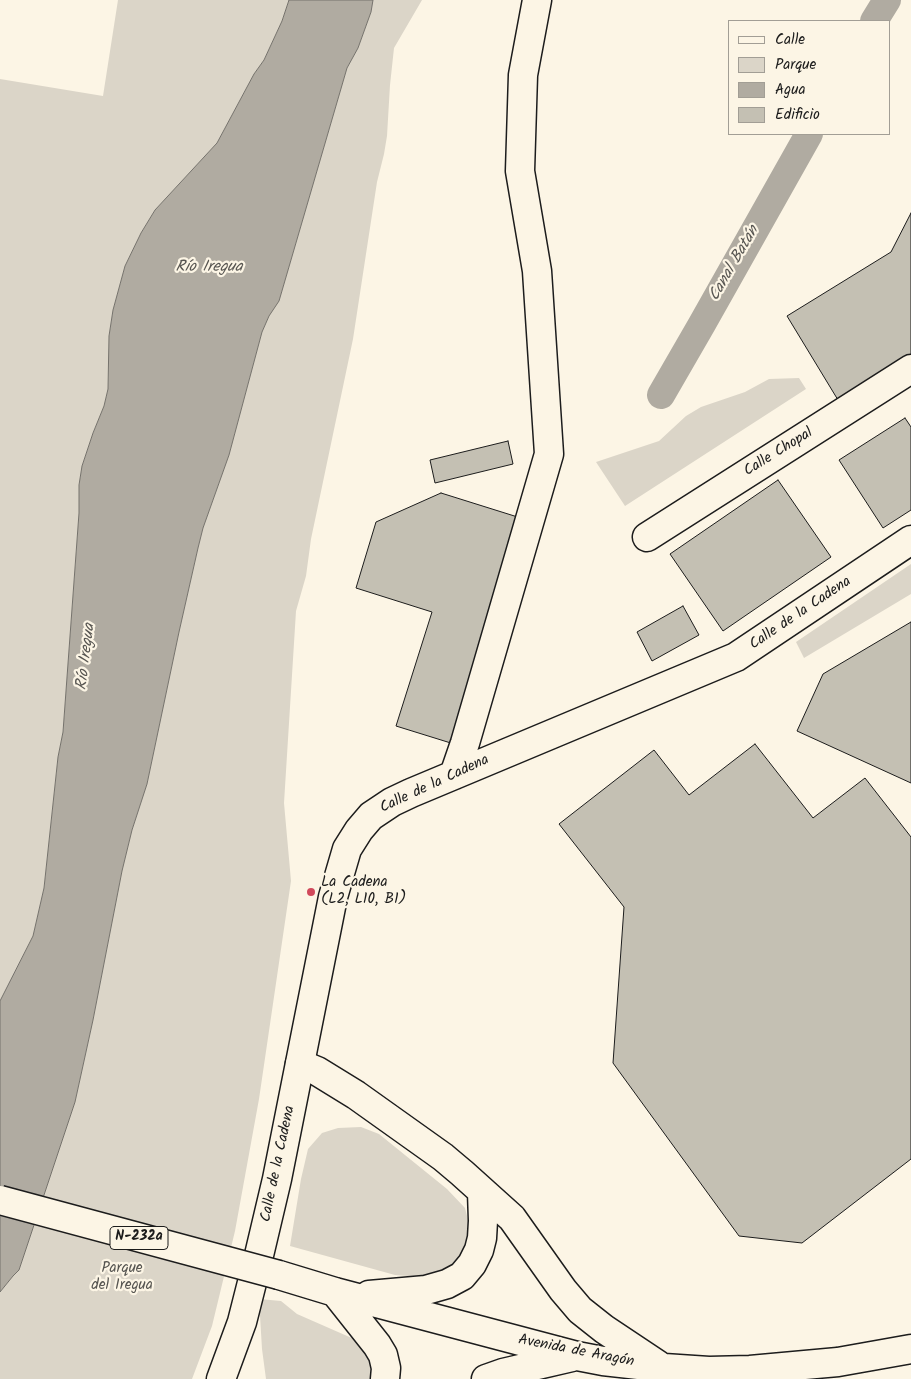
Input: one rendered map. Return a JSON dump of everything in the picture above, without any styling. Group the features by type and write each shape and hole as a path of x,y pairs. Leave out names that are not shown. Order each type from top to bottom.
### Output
{"street":[{"path":"454,775 549,454 537,271 520,171 523,75 537,0"},
{"name":"Calle Chopal","path":"648,537 911,369"},
{"name":"Calle de la Cadena","path":"221,1379 242,1322 277,1179 333,897 348,849 360,830 372,816 392,802 523,745 736,657 911,540"},
{"path":"300,1064 317,1071 356,1095 443,1158 512,1218 563,1290 580,1310 604,1329 664,1368"},
{"path":"385,1379 386,1368 383,1355 345,1295 426,1290 447,1284 462,1276 472,1264 479,1250 482,1238 482,1192"},
{"name":"N-232a","path":"0,1200 279,1275 345,1295"},
{"name":"Avenida de Aragón","path":"345,1295 577,1356 664,1368 709,1371 750,1370 838,1362 911,1349"},
{"path":"486,1379 503,1373 577,1356"}],"green space":[{"path":"118,0 289,0 282,21 264,60 254,74 217,143 155,210 125,266 113,310 109,336 108,389 104,406 82,466 79,485 79,513 63,732 58,757 44,888 33,936 0,1001 0,79 103,96"},
{"name":"Parque del Iregua","path":"373,0 422,0 394,48 387,136 377,182 353,339 311,539 306,576 296,611 284,803 291,881 259,1099 235,1231 212,1326 192,1379 0,1379 0,1292 19,1270 75,1102 122,871 132,830 147,784 203,528 229,455 262,332 269,316 279,301 347,68 358,48 371,12"},
{"path":"799,378 806,389 625,506 596,462 659,441 686,416 701,407 745,392 769,379"},
{"path":"911,564 911,594 804,658 796,642"},
{"path":"361,1127 379,1134 447,1189 465,1208 469,1224 467,1245 459,1258 446,1270 421,1277 395,1275 290,1246 308,1149 322,1133 338,1128"},
{"path":"259,1299 281,1301 297,1314 354,1339 364,1347 370,1360 372,1375 370,1379 266,1379"}],"water":[{"name":"Río Iregua","path":"289,0 373,0 371,12 358,48 347,68 279,301 269,316 262,332 229,455 203,528 147,784 132,830 122,871 75,1102 19,1270 0,1292 0,1001 33,936 44,888 58,757 63,732 79,513 79,485 82,466 104,406 108,389 109,336 113,310 125,266 141,233 155,210 217,143 254,74 264,60 282,21"}],"building":[{"path":"911,213 911,355 838,400 787,316 891,252"},
{"path":"905,418 911,427 911,510 883,528 839,460"},
{"path":"508,441 513,464 435,483 430,460"},
{"path":"778,480 831,557 723,631 670,554"},
{"path":"441,493 524,519 454,744 396,726 432,612 356,588 376,522"},
{"path":"683,606 699,635 652,661 637,632"},
{"path":"911,622 911,783 797,731 823,674"},
{"path":"755,744 813,818 865,778 911,837 911,1159 802,1243 739,1236 613,1063 624,907 559,824 654,750 689,795"}],"waterway":[{"name":"Canal Batán","path":"875,20 887,0"},
{"name":"Canal Batán","path":"661,395 808,135"}],"place":[{"name":"La Cadena (L2, L10, B1)","path":"311,892"}]}
